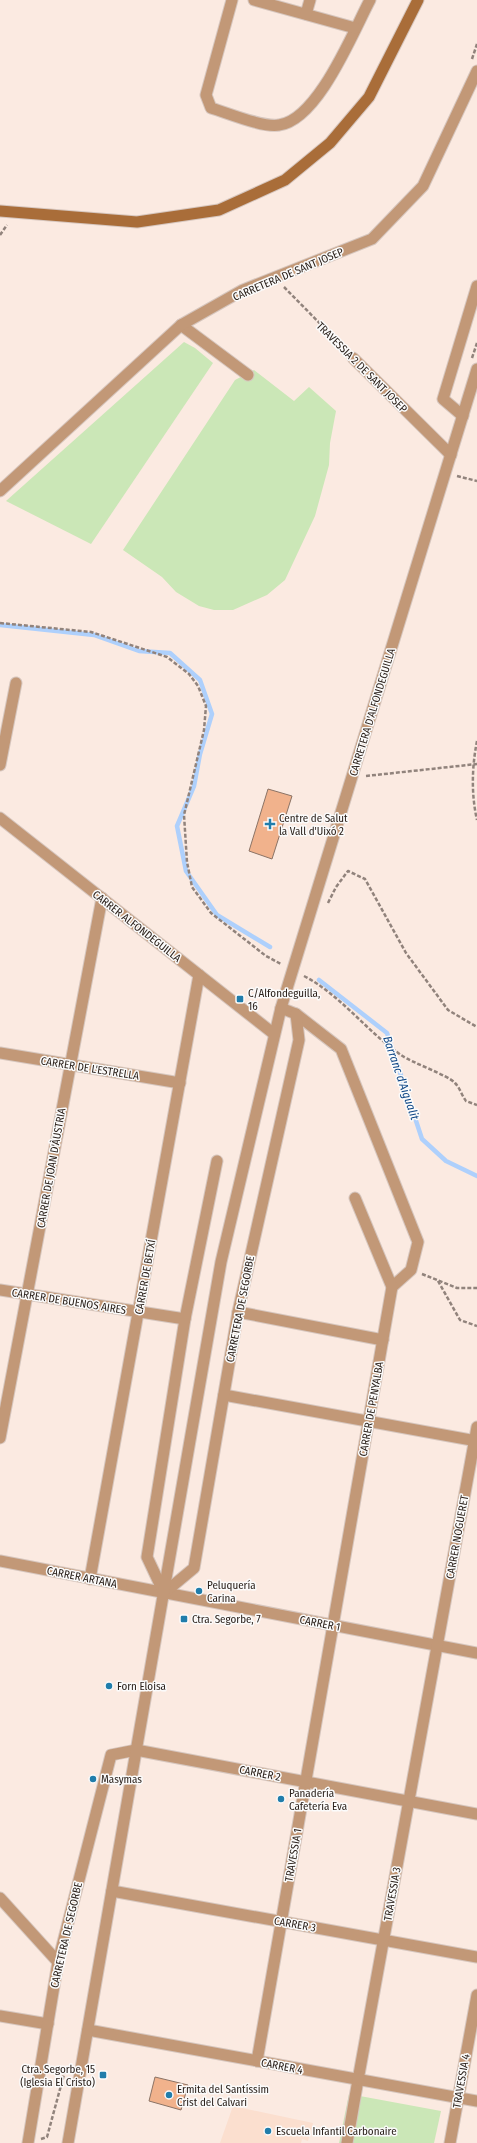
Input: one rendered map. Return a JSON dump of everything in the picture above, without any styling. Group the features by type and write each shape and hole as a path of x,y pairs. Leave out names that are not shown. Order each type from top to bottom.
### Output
{"main road":[{"path":"0,211 137,222 219,210 285,180 330,143 369,97 418,0"}],"street":[{"path":"232,0 206,95 211,108 259,123 279,126 303,114 326,85 370,0"},
{"path":"254,0 355,28"},
{"path":"306,14 310,0"},
{"name":"CARRETERA DE SANT JOSEP","path":"0,491 181,325 243,290 372,239 423,186 477,71"},
{"path":"463,416 443,399 477,286"},
{"path":"181,325 248,375"},
{"name":"TRAVESSIA 2 DE SANT JOSEP","path":"353,358 451,455"},
{"name":"CARRETERA D'ALFONDEGUILLA","path":"281,1008 477,369"},
{"path":"0,765 16,683"},
{"name":"CARRER ALFONDEGUILLA","path":"0,818 274,1034"},
{"name":"CARRER DE JOAN D'ÀUSTRIA","path":"0,1438 102,898"},
{"name":"CARRER DE BETXÍ","path":"90,1579 199,975"},
{"path":"68,2143 221,1262 281,1008 296,1014 341,1049 418,1242 411,1270 392,1287 355,1198"},
{"name":"CARRETERA DE SEGORBE","path":"164,1593 194,1568 238,1312 300,1040 296,1014"},
{"name":"CARRER DE L'ESTRELLA","path":"0,1053 70,1066 180,1083"},
{"path":"164,1593 146,1557 185,1319 218,1161"},
{"name":"CARRER DE PENYALBA","path":"333,1626 392,1287"},
{"name":"CARRER DE BUENOS AIRES","path":"0,1290 185,1319"},
{"path":"238,1312 383,1340"},
{"path":"224,1395 476,1441"},
{"name":"CARRER NOGUERET","path":"437,1646 476,1441 477,1428"},
{"name":"CARRER ARTANA","path":"0,1561 164,1593"},
{"name":"CARRER 1","path":"164,1593 477,1653"},
{"name":"TRAVESSIA 1","path":"257,2061 333,1626"},
{"name":"TRAVESSIA 3","path":"347,2143 437,1646"},
{"name":"CARRETERA DE SEGORBE","path":"29,2139 58,1962 111,1755 136,1750"},
{"name":"CARRER 2","path":"136,1750 477,1814"},
{"name":"CARRER 3","path":"112,1891 477,1956"},
{"path":"0,1898 58,1962"},
{"name":"TRAVESSIA 4","path":"450,2143 477,1995"},
{"path":"0,2016 48,2024"},
{"name":"CARRER 4","path":"88,2030 477,2101"}],"path":[{"name":"TRAVESSIA 2 DE SANT JOSEP","path":"277,277 286,291 353,358"},
{"path":"445,474 477,481"},
{"path":"0,623 92,632 167,657 189,674 198,686 206,706 204,730 184,815 186,862 192,887 211,913 266,956 287,967"},
{"path":"477,740 472,764 474,809 477,820"},
{"path":"351,777 477,764"},
{"path":"326,909 336,887 348,872 365,879 406,953 448,1010 477,1027"},
{"path":"299,973 316,982 347,1006 373,1034 402,1056 455,1082 466,1102 477,1105"},
{"path":"411,1270 457,1288 477,1288"},
{"path":"438,1280 460,1320 477,1326"},
{"path":"29,2139 42,2139 47,2137 68,2059 82,2062"}],"shaded area":[{"name":"Escuela Infantil Carbonaire","path":"233,2106 313,2123 308,2141 302,2139 301,2143 220,2143"}],"green space":[{"path":"184,342 195,348 213,363 91,544 6,501"},
{"path":"254,370 294,401 309,387 336,411 330,443 329,465 315,516 285,580 267,595 233,610 214,610 199,606 176,592 162,577 123,550 235,380"},
{"path":"349,2094 441,2111 434,2143 339,2143"}],"building":[{"name":"Centre de Salut la Vall d'Uixó 2","path":"268,789 292,796 272,859 249,851"},
{"path":"155,2077 188,2085 181,2110 149,2101"}],"waterway":[{"name":"Barranc d'Aigualit","path":"0,625 94,635 139,651 170,653 200,680 212,714 200,754 194,786 177,826 186,871 217,915 270,947"},
{"name":"Barranc d'Aigualit","path":"319,980 387,1033 422,1139 446,1161 477,1176"}],"place":[{"name":"Centre de Salut la Vall d'Uixó 2","path":"270,824"},
{"name":"C/Alfondeguilla, 16","path":"240,999"},
{"name":"Peluquería Carina","path":"199,1591"},
{"name":"Ctra. Segorbe, 7","path":"184,1619"},
{"name":"Forn Eloisa","path":"109,1686"},
{"name":"Masymas","path":"93,1779"},
{"name":"Panadería Cafetería Eva","path":"281,1799"},
{"name":"Ctra. Segorbe, 15 (Iglesia El Cristo)","path":"103,2075"},
{"name":"Ermita del Santíssim Crist del Calvari","path":"169,2095"},
{"name":"Escuela Infantil Carbonaire","path":"268,2131"}]}
